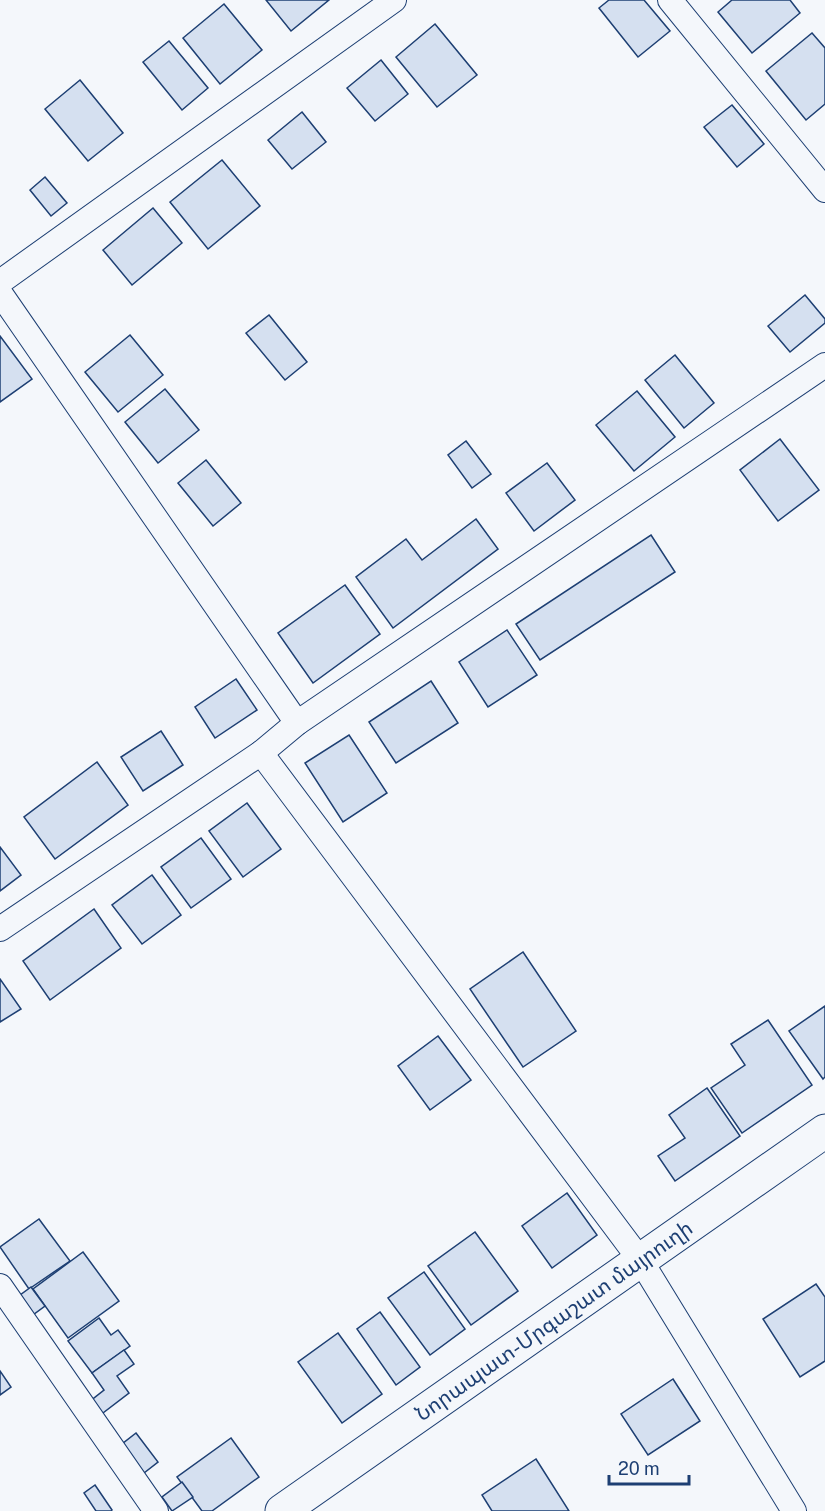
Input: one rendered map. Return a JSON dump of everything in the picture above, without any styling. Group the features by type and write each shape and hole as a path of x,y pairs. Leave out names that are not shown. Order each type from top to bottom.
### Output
{"main road":[{"name":"Նորապատ-Մրգաշատ մայրուղի","path":"282,1511 825,1131"}],"street":[{"path":"0,282 394,0"},
{"path":"670,0 825,190"},
{"path":"0,293 297,723"},
{"path":"0,929 261,753 297,723 825,365"},
{"path":"261,753 641,1261 794,1511"},
{"path":"0,1286 156,1511"}],"building":[{"path":"266,0 329,0 291,31"},
{"path":"609,0 644,0 670,31 638,57 599,8"},
{"path":"732,0 790,0 800,13 752,53 718,12"},
{"path":"224,4 262,50 220,84 183,38"},
{"path":"435,24 477,75 437,107 396,57"},
{"path":"812,33 825,48 825,104 806,120 766,71"},
{"path":"169,41 208,88 182,110 143,62"},
{"path":"381,60 408,94 375,121 347,88"},
{"path":"80,80 123,133 88,161 45,109"},
{"path":"732,105 764,144 737,167 704,127"},
{"path":"302,112 326,142 292,169 268,140"},
{"path":"222,160 260,206 208,249 170,202"},
{"path":"45,177 67,203 51,216 30,190"},
{"path":"153,208 182,243 132,285 103,250"},
{"path":"805,295 825,319 825,323 790,352 768,326"},
{"path":"269,315 307,362 285,380 246,333"},
{"path":"130,335 163,375 118,412 85,372"},
{"path":"0,336 32,379 0,402"},
{"path":"675,355 714,403 684,428 645,380"},
{"path":"165,389 199,430 158,463 125,422"},
{"path":"637,391 675,437 634,471 596,425"},
{"path":"780,439 819,490 778,521 740,470"},
{"path":"466,441 491,474 472,488 448,455"},
{"path":"206,460 241,503 213,526 178,483"},
{"path":"547,463 575,500 534,531 506,493"},
{"path":"476,519 498,549 393,628 356,577 406,539 422,560"},
{"path":"651,535 675,572 540,660 516,624"},
{"path":"345,585 380,634 313,683 278,633"},
{"path":"507,630 537,675 488,707 459,662"},
{"path":"236,679 257,710 215,738 195,707"},
{"path":"431,681 458,723 396,763 369,722"},
{"path":"161,731 183,765 143,791 121,757"},
{"path":"349,735 387,793 343,822 305,763"},
{"path":"97,762 128,805 55,859 24,817"},
{"path":"247,803 281,849 243,877 209,831"},
{"path":"201,838 231,879 191,908 161,867"},
{"path":"0,847 21,875 0,891"},
{"path":"152,875 181,915 142,944 112,905"},
{"path":"94,909 121,948 50,1000 23,961"},
{"path":"523,952 576,1031 523,1067 470,989"},
{"path":"0,979 21,1009 0,1022"},
{"path":"825,1006 825,1077 823,1079 789,1031"},
{"path":"768,1020 812,1085 742,1133 711,1088 745,1065 731,1044"},
{"path":"438,1036 471,1080 430,1110 398,1066"},
{"path":"707,1088 740,1136 675,1181 658,1156 685,1138 669,1115"},
{"path":"567,1193 597,1235 552,1268 522,1226"},
{"path":"39,1219 70,1261 29,1289 0,1247"},
{"path":"475,1232 518,1291 471,1325 428,1266"},
{"path":"83,1252 119,1301 68,1338 33,1289"},
{"path":"424,1272 465,1329 430,1355 388,1298"},
{"path":"816,1284 825,1297 825,1361 800,1377 763,1319"},
{"path":"31,1287 45,1306 26,1320 12,1301"},
{"path":"380,1312 420,1367 396,1385 357,1329"},
{"path":"99,1318 111,1335 118,1330 130,1346 92,1373 68,1341"},
{"path":"338,1333 382,1394 342,1423 298,1362"},
{"path":"124,1350 134,1364 117,1376 129,1393 99,1416 89,1402 104,1390 92,1373"},
{"path":"0,1371 11,1387 0,1395"},
{"path":"673,1379 700,1421 648,1455 621,1414"},
{"path":"136,1433 158,1462 144,1473 122,1444"},
{"path":"231,1438 259,1477 212,1511 202,1511 177,1477"},
{"path":"536,1459 569,1511 492,1511 482,1495"},
{"path":"182,1482 193,1497 172,1511 162,1497"},
{"path":"95,1485 111,1511 96,1511 84,1493"}]}
